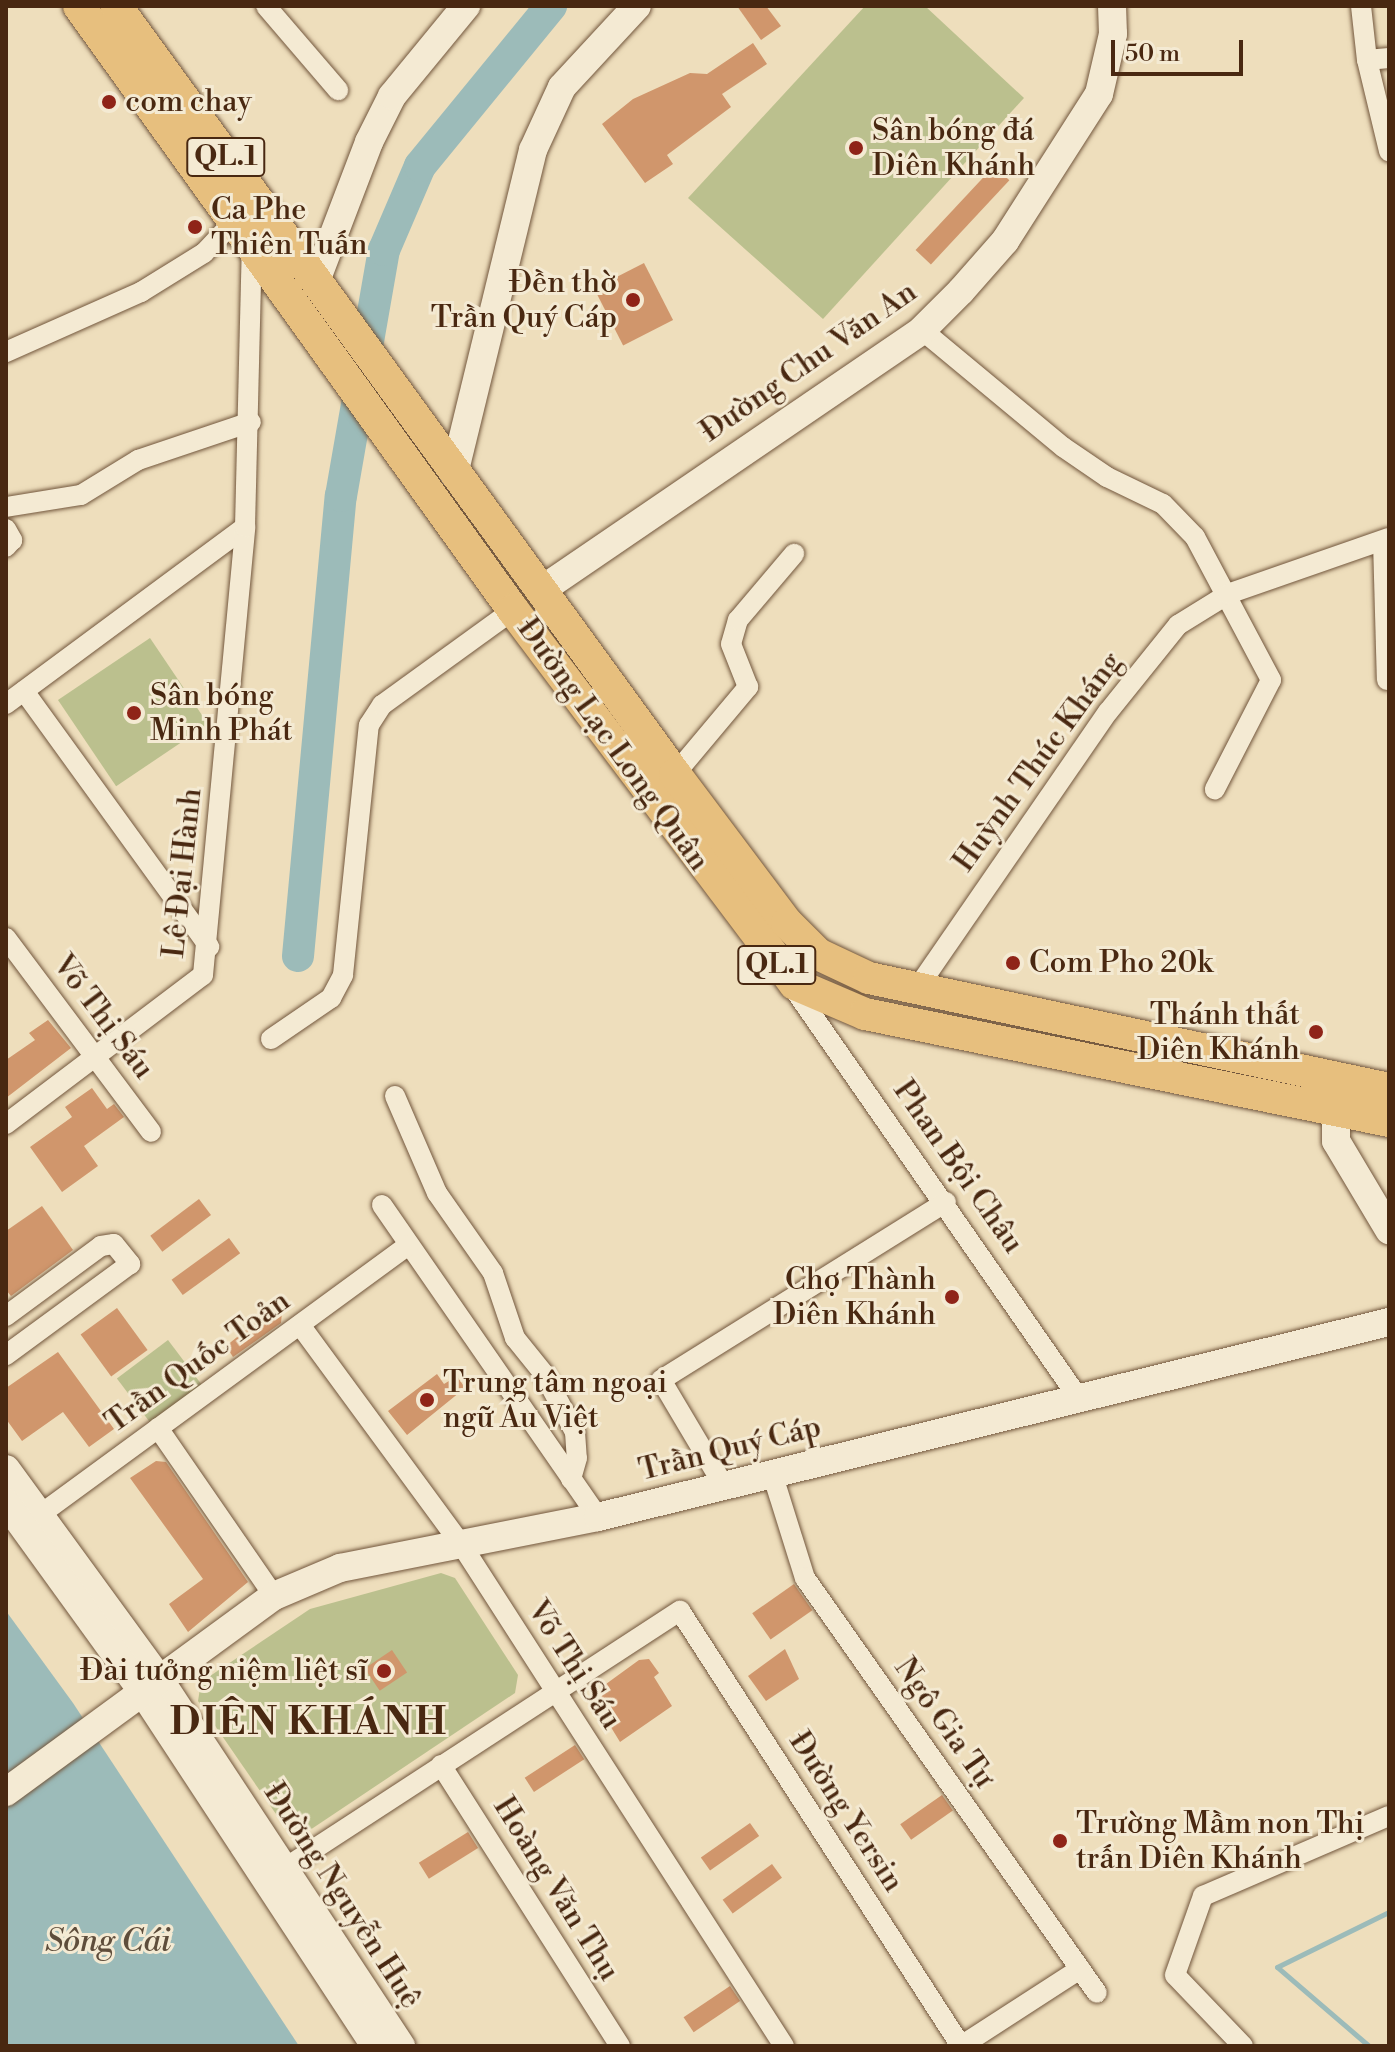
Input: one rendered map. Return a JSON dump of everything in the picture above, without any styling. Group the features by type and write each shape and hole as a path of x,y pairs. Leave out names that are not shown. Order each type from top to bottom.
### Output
{"main road":[{"name":"Đường Lạc Long Quân","path":"79,6 244,231 513,610 782,972 824,1000 865,1014 1335,1095 1389,1089"},
{"name":"Đường Lạc Long Quân","path":"121,8 454,474 675,774 806,943 849,971 1335,1095 1389,1121"}],"street":[{"path":"266,6 338,90"},
{"path":"316,281 369,142 392,96 466,6"},
{"path":"454,474 533,150 562,87 637,6"},
{"name":"Đường Chu Văn An","path":"540,591 922,330 1005,241 1099,94 1113,34 1112,6"},
{"path":"1361,6 1367,60 1389,151"},
{"path":"1367,60 1389,58"},
{"path":"6,352 141,292 244,231"},
{"name":"Lê Đại Hành","path":"6,1124 197,981 209,947 251,422 244,231"},
{"path":"922,330 1085,462 1163,504 1195,537 1271,680 1215,789"},
{"path":"6,507 81,495 138,460 251,422"},
{"path":"6,704 245,527"},
{"path":"6,529 12,540 6,547"},
{"path":"1386,540 1387,680"},
{"name":"Huỳnh Thúc Kháng","path":"918,987 1039,807 1165,639 1192,613 1228,594 1386,540"},
{"path":"675,774 748,687 731,644 738,620 794,554"},
{"path":"271,1039 331,998 343,975 369,725 382,705 513,610"},
{"path":"24,691 209,947"},
{"name":"Võ Thị Sáu","path":"6,938 151,1132"},
{"name":"Phan Bội Châu","path":"782,972 946,1202 1080,1400"},
{"path":"1335,1095 1336,1141 1389,1230"},
{"path":"395,1096 437,1193 493,1273 515,1338 544,1374 575,1432 577,1458 571,1479"},
{"path":"724,1486 661,1380 946,1202"},
{"path":"382,1205 598,1517"},
{"path":"6,1316 101,1246 114,1244 130,1264 6,1355"},
{"name":"Trần Quốc Toản","path":"31,1521 409,1245"},
{"name":"Trần Quý Cáp","path":"6,1792 274,1596 340,1568 598,1517 1389,1322"},
{"name":"Võ Thị Sáu","path":"300,1325 461,1544 784,2046"},
{"path":"158,1428 274,1596"},
{"name":"Đường Nguyễn Huệ","path":"6,1469 31,1521 150,1685 276,1875 401,2046"},
{"name":"Ngô Gia Tự","path":"772,1473 805,1578 1097,1993"},
{"name":"Đường Nguyễn Huệ","path":"6,1503 31,1521"},
{"name":"Đường Yersin","path":"554,1689 680,1611 961,2046"},
{"path":"276,1875 554,1689"},
{"name":"Hoàng Văn Thụ","path":"441,1765 620,2046"},
{"path":"1243,2046 1175,1975 1203,1896 1389,1816"},
{"name":"Đường Nguyễn Huệ","path":"276,1875 375,2046"},
{"path":"961,2046 1080,1969"}],"green space":[{"name":"Sân bóng đá Diên Khánh","path":"865,6 925,6 1024,98 823,319 688,198"},
{"name":"Sân bóng Minh Phát","path":"150,638 208,724 116,786 58,700"},
{"path":"168,1340 203,1386 152,1425 117,1379"},
{"path":"441,1573 455,1578 518,1675 515,1693 304,1834 287,1830 198,1701 201,1682 310,1609"}],"water":[{"name":"Sông Cái","path":"6,1611 73,1703 299,2046 6,2046"}],"building":[{"path":"737,6 766,6 781,26 761,40"},
{"path":"753,43 767,64 722,94 731,107 667,155 673,164 645,183 602,124 633,99 690,73 707,74"},
{"path":"994,166 1009,180 931,264 916,250"},
{"path":"644,263 673,320 623,345 594,288"},
{"path":"48,1020 71,1048 6,1098 6,1060 35,1040 29,1033"},
{"path":"92,1088 107,1109 114,1104 124,1117 84,1146 98,1166 62,1192 30,1147 72,1117 65,1107"},
{"path":"199,1199 211,1215 162,1252 150,1236"},
{"path":"42,1206 73,1250 11,1296 6,1290 6,1231"},
{"path":"229,1238 240,1253 183,1295 172,1280"},
{"path":"283,1300 281,1323 233,1357 226,1346"},
{"path":"117,1308 148,1350 111,1377 81,1334"},
{"path":"58,1352 114,1429 89,1447 63,1412 22,1441 6,1419 6,1388"},
{"name":"Trung tâm ngoại ngữ Âu Việt","path":"437,1374 444,1384 457,1376 465,1388 407,1435 388,1411"},
{"path":"156,1461 166,1462 248,1582 188,1632 169,1604 203,1579 130,1478"},
{"path":"794,1584 812,1610 771,1639 752,1613"},
{"path":"785,1649 799,1679 766,1701 748,1676"},
{"path":"392,1650 407,1672 380,1691 365,1668"},
{"path":"649,1659 659,1673 654,1677 672,1706 620,1742 598,1706 606,1684 639,1660"},
{"path":"575,1745 584,1759 534,1792 525,1778"},
{"path":"942,1795 953,1811 911,1840 900,1824"},
{"path":"750,1823 759,1836 710,1871 701,1857"},
{"path":"468,1832 478,1848 429,1879 419,1863"},
{"path":"772,1864 782,1878 733,1914 723,1900"},
{"path":"730,1986 740,2001 694,2032 684,2017"}],"waterway":[{"path":"298,956 341,496 384,250 420,166 551,6"},
{"path":"1369,2046 1277,1967 1389,1912"}],"place":[{"name":"com chay","path":"109,102"},
{"name":"Sân bóng đá Diên Khánh","path":"856,148"},
{"name":"Ca Phe Thiên Tuấn","path":"195,227"},
{"name":"Đền thờ Trần Quý Cáp","path":"633,300"},
{"name":"Sân bóng Minh Phát","path":"134,713"},
{"name":"Com Pho 20k","path":"1013,963"},
{"name":"Thánh thất Diên Khánh","path":"1316,1032"},
{"name":"Chợ Thành Diên Khánh","path":"952,1297"},
{"name":"Trung tâm ngoại ngữ Âu Việt","path":"427,1400"},
{"name":"Đài tưởng niệm liệt sĩ","path":"384,1671"},
{"name":"Trường Mầm non Thị trấn Diên Khánh","path":"1060,1841"}],"district":[{"name":"DIÊN KHÁNH","path":"309,1723"}]}
